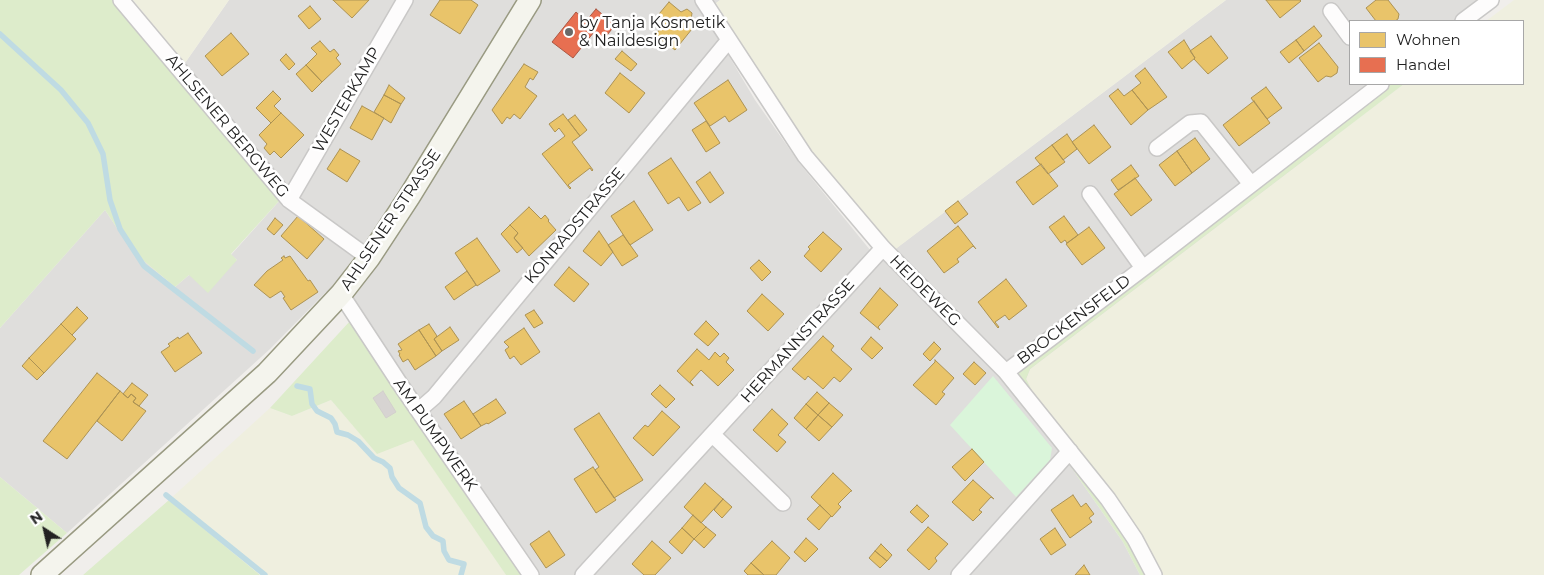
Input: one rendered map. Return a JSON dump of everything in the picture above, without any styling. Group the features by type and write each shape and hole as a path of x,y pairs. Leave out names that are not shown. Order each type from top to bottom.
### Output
{"main road":[{"name":"AHLSENER STRASSE","path":"42,575 267,372 341,294 369,258 409,196 530,0"}],"street":[{"name":"AHLSENER BERGWEG","path":"121,0 289,200 369,258"},
{"name":"WESTERKAMP","path":"289,200 405,0"},
{"name":"HEIDEWEG","path":"703,0 805,156 882,248 1006,372 1108,499 1135,539 1154,575"},
{"path":"1464,20 1491,0"},
{"path":"1331,12 1349,36"},
{"name":"KONRADSTRASSE","path":"419,410 434,397 729,40"},
{"name":"BROCKENSFELD","path":"1006,372 1380,85"},
{"path":"1156,148 1190,123 1202,122 1251,184"},
{"name":"BROCKENSFELD","path":"1090,194 1143,268"},
{"name":"HERMANNSTRASSE","path":"583,575 714,435 882,248"},
{"name":"AM PUMPWERK","path":"341,294 400,384 531,575"},
{"path":"714,435 783,503"},
{"path":"960,575 1070,452"}],"shaded area":[{"path":"229,0 720,0 704,14 755,100 800,164 879,261 1226,0 1490,0 1463,20 1349,20 1349,85 1378,85 1064,457 1123,542 1140,575 525,575 345,315 326,292 270,349 67,533 0,477 0,328 105,210 132,251 175,287 189,275 237,260 231,255 289,190 185,63"}],"green space":[{"path":"0,0 114,0 280,200 231,254 237,260 208,293 189,275 175,287 132,251 105,210 0,328"},
{"path":"133,0 229,0 185,63"},
{"path":"720,0 1226,0 893,251 813,154 770,90 716,3"},
{"path":"1514,0 1544,0 1544,575 1163,575 1143,539 1032,391 1026,379 1030,369 1403,85 1524,85 1524,20 1487,20"},
{"path":"1378,85 1403,85 1030,369 1026,379 1032,391 1097,471 1143,539 1163,575 1140,575 1123,542 1064,457 997,375"},
{"path":"350,321 524,575 506,575 413,440 377,454 331,400 292,416 270,408"},
{"path":"993,376 1052,448 1050,460 1016,497 950,425"},
{"path":"331,400 377,453 413,439 506,575 260,575 169,500 270,408 292,416"},
{"path":"0,477 67,533 19,575 0,575"},
{"path":"169,500 260,575 83,575"}],"building: Wohnen":[{"path":"333,0 369,0 352,18"},
{"path":"440,0 471,0 478,5 460,34 430,15"},
{"path":"1266,0 1300,0 1301,1 1280,18"},
{"path":"1376,0 1388,0 1399,14 1398,19 1375,20 1366,8"},
{"path":"669,2 681,12 687,9 692,13 691,20 696,24 675,50 655,35 662,27 654,20"},
{"path":"310,6 321,19 309,29 298,16"},
{"path":"1314,26 1322,36 1304,51 1296,40"},
{"path":"231,33 249,54 222,76 205,56"},
{"path":"1211,36 1228,58 1208,74 1194,59 1190,51"},
{"path":"1184,40 1195,58 1182,69 1168,52"},
{"path":"1296,40 1304,51 1289,63 1280,52"},
{"path":"320,41 330,52 334,49 339,55 336,58 341,64 322,82 306,65 317,54 311,48"},
{"path":"1319,43 1338,67 1337,73 1331,77 1326,76 1318,82 1299,58"},
{"path":"622,51 637,64 631,71 615,59"},
{"path":"286,54 295,64 289,70 280,60"},
{"path":"524,64 538,72 533,80 530,78 525,87 537,96 520,119 514,114 510,119 507,117 502,124 492,110"},
{"path":"306,65 322,82 312,92 296,74"},
{"path":"1145,68 1167,97 1148,110 1132,90 1141,83 1135,76"},
{"path":"620,73 645,93 629,113 605,93"},
{"path":"728,80 747,110 729,122 725,116 710,126 694,103"},
{"path":"389,85 405,98 401,104 384,95"},
{"path":"1266,87 1282,108 1267,119 1251,98"},
{"path":"1118,89 1124,96 1132,90 1148,110 1131,125 1109,96"},
{"path":"273,91 281,99 274,106 281,113 271,123 256,108"},
{"path":"384,95 401,104 391,123 374,112"},
{"path":"1254,101 1270,123 1239,146 1223,125"},
{"path":"362,106 384,118 372,140 350,128"},
{"path":"281,113 304,135 281,158 274,151 270,155 264,148 267,144 259,135"},
{"path":"563,114 580,136 572,142 593,170 590,168 568,185 570,189 542,154 565,136 559,128 555,132 549,124"},
{"path":"575,115 587,130 580,136 568,120"},
{"path":"706,121 720,143 706,152 692,130"},
{"path":"1094,125 1111,147 1089,164 1072,142"},
{"path":"1067,134 1077,149 1063,160 1052,145"},
{"path":"1195,138 1210,159 1192,173 1177,151"},
{"path":"1052,145 1065,162 1048,174 1035,158"},
{"path":"340,149 360,161 347,182 327,169"},
{"path":"1177,151 1192,173 1175,186 1159,165"},
{"path":"671,158 701,203 688,211 679,197 668,204 648,173"},
{"path":"1041,164 1058,186 1033,205 1016,182"},
{"path":"1131,165 1139,176 1118,190 1111,180"},
{"path":"710,172 724,193 710,203 696,182"},
{"path":"1135,178 1152,200 1131,216 1114,194"},
{"path":"634,201 653,230 630,245 611,216"},
{"path":"958,201 968,214 955,224 945,211"},
{"path":"529,207 541,219 545,215 556,230 529,256 514,238 518,233 510,225"},
{"path":"298,216 324,239 307,259 281,236"},
{"path":"1064,216 1078,235 1067,243 1065,240 1061,243 1049,227"},
{"path":"275,218 283,225 274,235 267,229"},
{"path":"510,225 518,233 514,238 523,248 517,253 501,234"},
{"path":"958,226 976,249 973,246 957,259 959,262 944,273 927,251"},
{"path":"1089,227 1105,248 1082,265 1066,244"},
{"path":"599,231 613,252 601,266 583,251"},
{"path":"823,232 842,249 821,272 804,256 810,249 808,247"},
{"path":"623,235 638,256 622,266 608,245"},
{"path":"477,238 500,271 477,286 455,253"},
{"path":"284,256 285,258 290,256 318,292 291,310 281,291 270,298 254,285 267,271 283,260 281,258"},
{"path":"759,260 771,272 762,281 750,268"},
{"path":"569,267 589,284 574,302 554,285"},
{"path":"467,271 476,285 454,300 445,287"},
{"path":"1006,279 1027,306 1009,320 1005,315 995,322 998,328 978,302"},
{"path":"880,288 898,305 878,327 880,330 860,313"},
{"path":"762,294 784,314 768,331 747,311"},
{"path":"77,307 88,318 72,335 61,324"},
{"path":"534,310 543,323 534,328 525,315"},
{"path":"706,321 719,334 708,346 694,334"},
{"path":"61,324 76,339 44,373 29,358"},
{"path":"429,324 437,336 434,339 442,351 436,356 419,330"},
{"path":"450,327 459,340 442,351 434,339"},
{"path":"524,328 540,352 521,365 514,356 510,359 505,350 509,347 504,342"},
{"path":"419,330 436,356 415,370 408,359 403,362 398,351 402,350 398,344"},
{"path":"188,333 202,353 175,372 161,352 170,346 168,344"},
{"path":"823,336 834,346 831,350 852,369 840,382 834,377 823,389 808,376 805,380 792,369"},
{"path":"871,337 883,348 872,359 861,349"},
{"path":"934,342 941,349 930,361 923,354"},
{"path":"697,349 709,360 715,352 720,357 724,353 729,358 726,362 734,370 718,386 701,370 690,382 693,386 677,371"},
{"path":"29,358 44,373 37,380 22,366"},
{"path":"935,360 954,378 942,392 945,394 936,405 913,385"},
{"path":"974,362 986,373 975,385 963,374"},
{"path":"97,373 120,391 67,459 43,441"},
{"path":"132,383 148,395 139,406 133,402 136,398 131,394 128,398 123,394"},
{"path":"660,385 675,399 666,408 651,394"},
{"path":"120,391 128,398 131,394 136,398 133,402 146,411 122,441 97,421"},
{"path":"817,392 829,403 818,415 806,404"},
{"path":"496,399 506,413 481,426 473,414"},
{"path":"464,401 481,426 461,439 444,414"},
{"path":"829,403 843,415 832,427 818,415"},
{"path":"806,404 818,415 806,429 794,418"},
{"path":"772,409 788,424 778,435 786,442 777,452 753,430"},
{"path":"662,411 680,427 653,456 633,438 645,425 648,427"},
{"path":"599,413 643,480 614,498 595,470 599,467 574,429"},
{"path":"818,415 832,427 819,441 806,429"},
{"path":"972,449 984,462 965,481 952,467"},
{"path":"593,467 616,500 596,513 574,479"},
{"path":"833,473 852,491 838,504 841,507 832,517 811,497"},
{"path":"973,480 994,499 991,497 979,510 982,512 973,521 952,502"},
{"path":"705,483 723,499 701,523 684,507"},
{"path":"1073,495 1081,507 1086,503 1094,514 1089,518 1092,522 1070,538 1051,510"},
{"path":"723,499 732,507 722,518 714,510"},
{"path":"820,505 831,516 819,530 807,519"},
{"path":"917,505 929,516 922,523 910,512"},
{"path":"693,515 706,527 694,539 682,528"},
{"path":"706,527 716,535 704,548 694,539"},
{"path":"928,527 948,544 935,558 937,561 929,570 907,550"},
{"path":"682,528 694,539 682,554 669,542"},
{"path":"1055,528 1066,545 1051,555 1040,539"},
{"path":"549,531 565,555 546,568 530,544"},
{"path":"806,538 818,549 805,562 794,552"},
{"path":"652,541 671,558 655,575 644,575 632,564"},
{"path":"772,541 790,558 776,575 764,575 751,563"},
{"path":"881,544 892,555 887,561 875,551"},
{"path":"875,551 887,561 880,568 869,558"},
{"path":"751,563 764,575 748,575 744,571"},
{"path":"1084,565 1090,575 1075,575"}],"building: Handel":[{"path":"596,9 615,25 604,39 594,32 573,58 552,42 576,12 586,21"}],"building: Sonstige":[{"path":"383,391 396,412 386,418 373,398"}],"waterway":[{"path":"0,34 61,90 88,123 103,154 110,200 120,229 144,266 253,351"},
{"path":"297,386 310,389 312,404 317,411 331,418 337,432 348,435 358,441 374,458 390,468 392,477 399,488 420,503 426,527 433,536 443,541 444,551 449,560 464,564 461,575"},
{"path":"166,495 265,575"}],"place":[{"name":"by Tanja Kosmetik & Naildesign","path":"569,32"}]}
